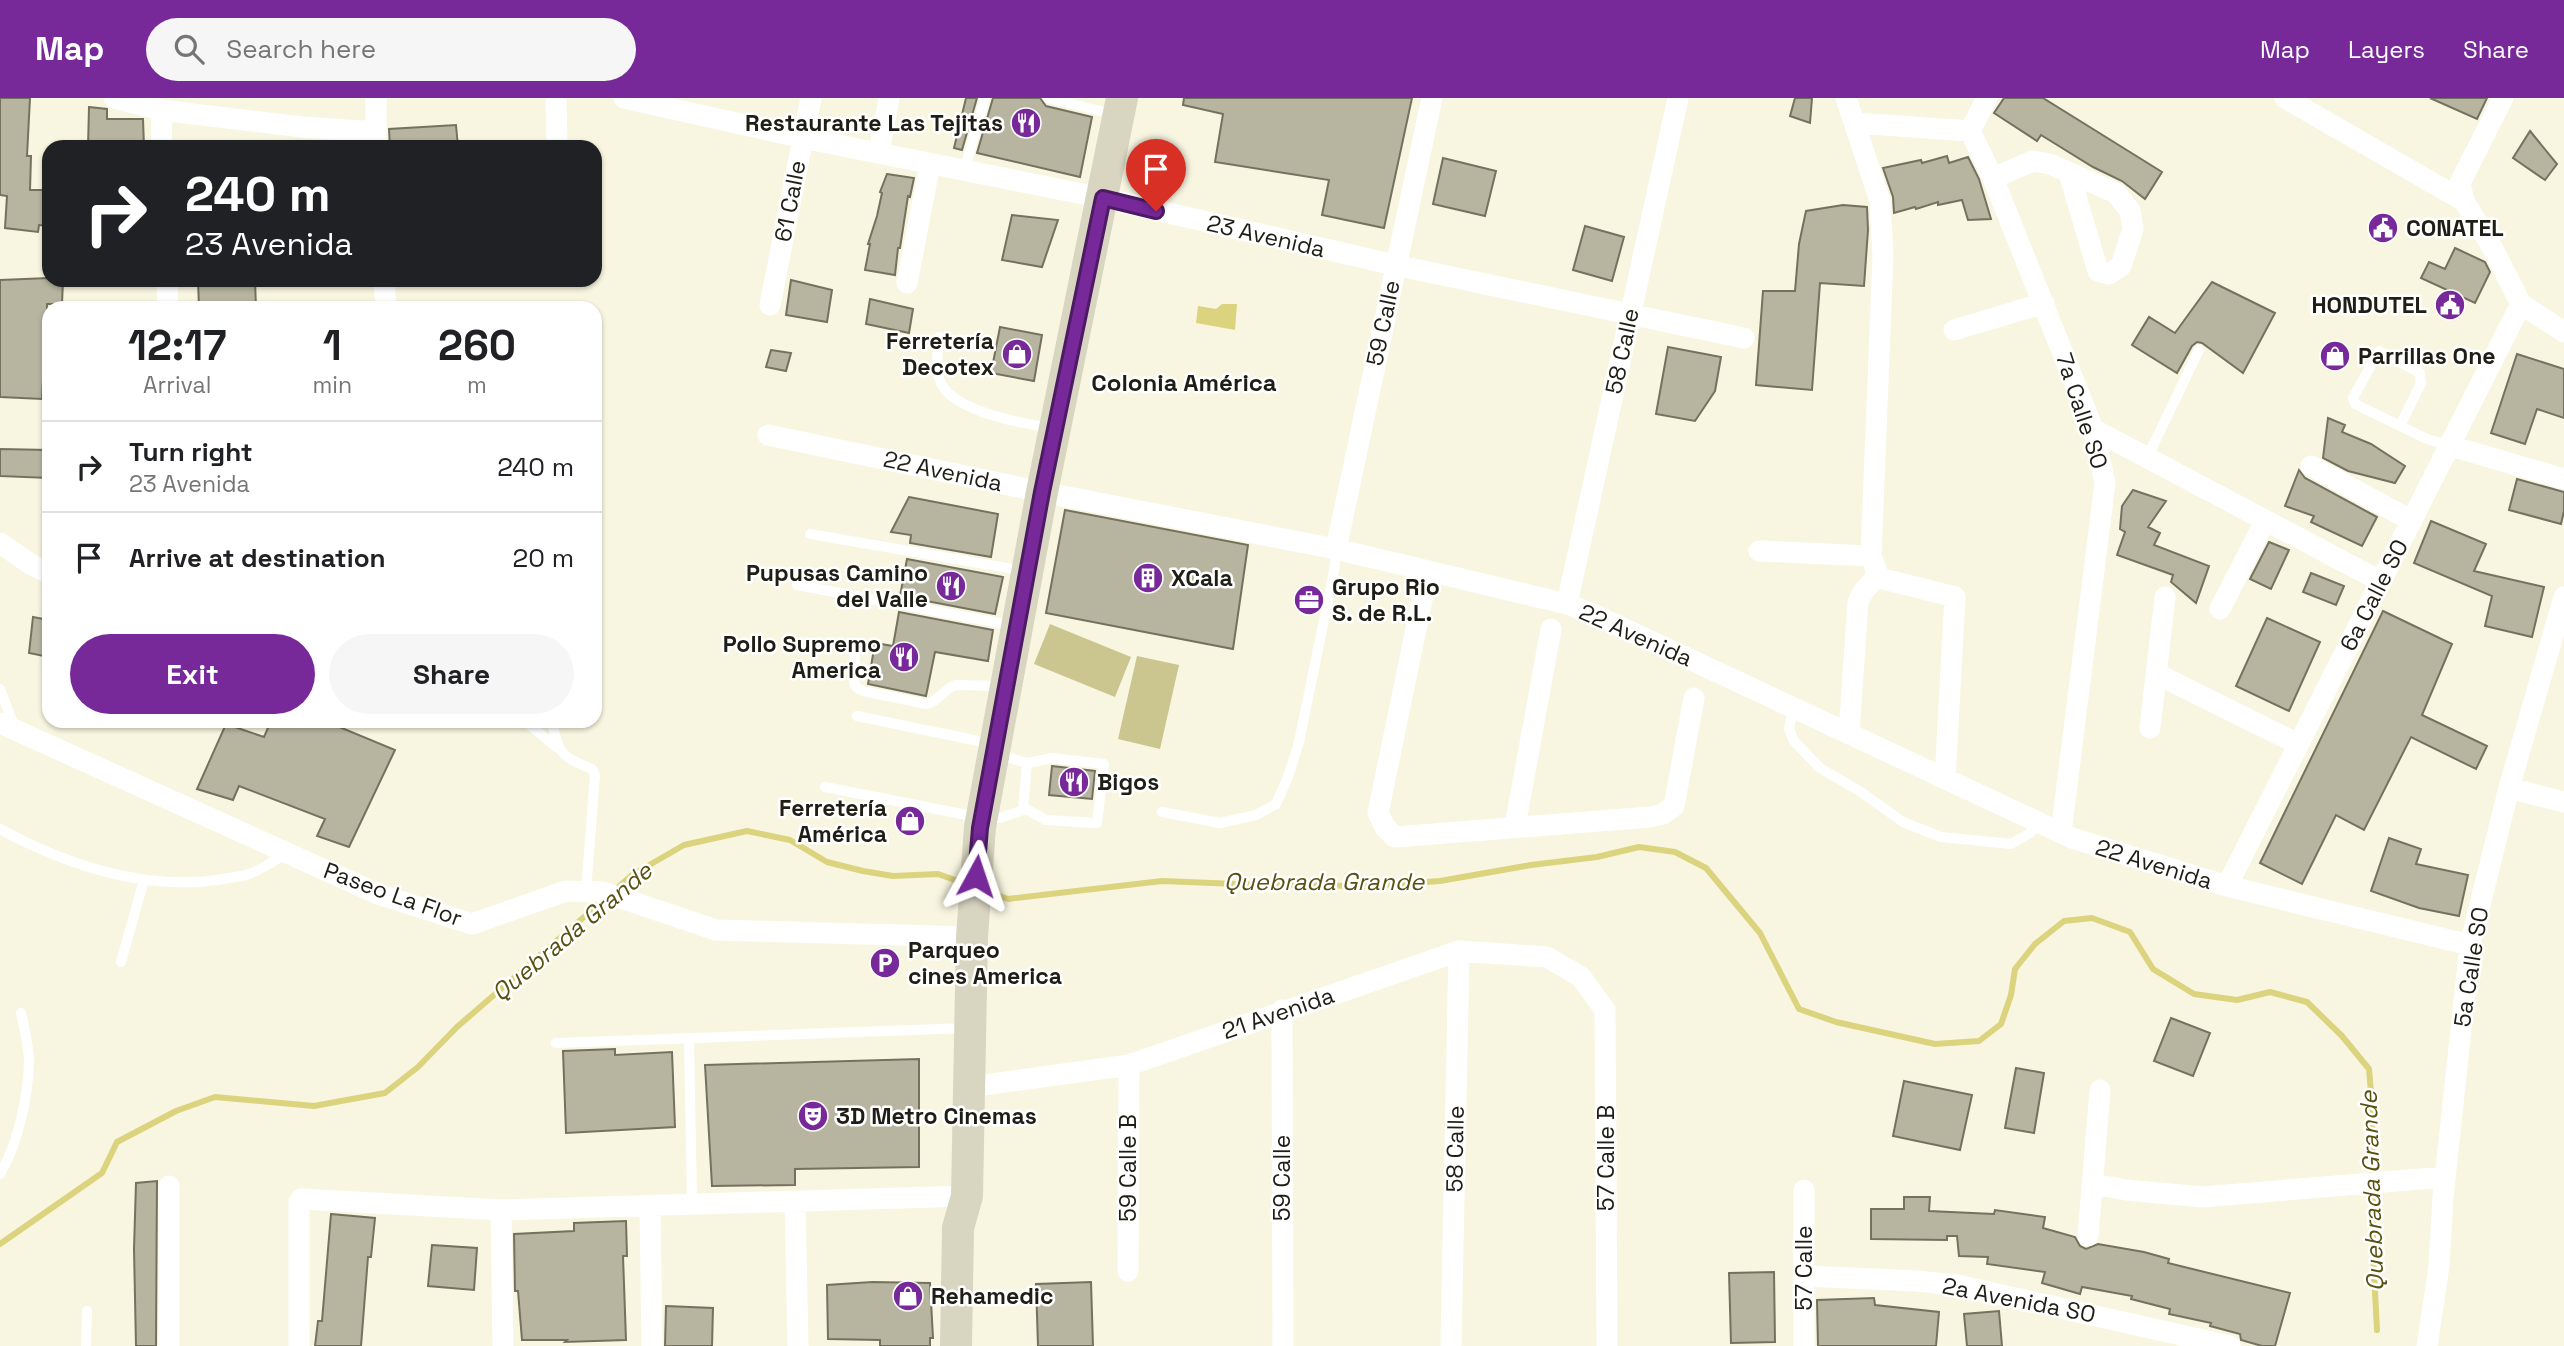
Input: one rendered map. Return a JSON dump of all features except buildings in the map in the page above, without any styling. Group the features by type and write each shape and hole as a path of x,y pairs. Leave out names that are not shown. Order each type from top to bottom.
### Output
{"main road":[{"path":"956,1346 958,1228 967,1196 972,931 981,823 1042,492 1120,107"},
{"path":"967,1196 979,1229 976,1346"}],"street":[{"path":"122,99 161,110 302,127 375,140 376,98"},
{"path":"555,98 557,140"},
{"name":"23 Avenida","path":"624,98 803,138 1103,198 1395,265 1744,338"},
{"name":"61 Calle","path":"770,305 811,98"},
{"path":"879,153 890,98"},
{"name":"59 Calle","path":"1336,549 1432,98"},
{"name":"58 Calle","path":"1567,604 1678,98"},
{"path":"1846,98 1880,201 1883,256 1874,566 1858,602 1849,734"},
{"path":"1855,123 1970,131 1987,98"},
{"path":"2285,98 2464,201"},
{"path":"2503,98 2460,183 2464,201 2492,247 2521,304 2564,332"},
{"path":"161,110 162,140"},
{"name":"7a Calle SO","path":"1970,131 1993,177 2093,429 2105,483 2061,834"},
{"path":"1993,177 2033,161 2050,164 2069,173"},
{"path":"907,283 930,164"},
{"path":"1954,330 2044,303"},
{"name":"6a Calle SO","path":"2227,886 2521,304"},
{"path":"2093,429 2379,581"},
{"name":"22 Avenida","path":"768,435 1336,549 1567,604 2061,834 2227,886 2470,945"},
{"path":"2451,446 2564,479"},
{"path":"2311,466 2412,521"},
{"path":"2220,609 2265,521"},
{"path":"0,542 42,570"},
{"path":"1759,551 1874,566 1883,579 1955,597 1945,779"},
{"path":"1428,571 1378,813 1385,827 1395,837 1663,814 1674,806 1694,698"},
{"path":"2150,728 2165,597"},
{"name":"5a Calle SO","path":"2427,1346 2439,1266 2445,1177 2470,945 2509,788 2564,597"},
{"path":"1515,826 1551,629"},
{"path":"2157,674 2298,744"},
{"name":"Paseo La Flor","path":"8,727 378,894 472,924 566,891 594,891 716,930 972,931"},
{"path":"2509,788 2564,802"},
{"name":"58 Calle","path":"1451,1346 1459,951"},
{"name":"21 Avenida","path":"969,1087 1129,1065 1459,951 1547,957 1581,977"},
{"name":"57 Calle B","path":"1581,977 1605,1010 1607,1346"},
{"name":"59 Calle","path":"1282,1010 1283,1346"},
{"name":"59 Calle B","path":"1128,1271 1129,1065"},
{"path":"2088,1236 2100,1090"},
{"path":"2093,1184 2202,1197 2445,1177"},
{"path":"169,1186 169,1346"},
{"name":"57 Calle","path":"1804,1190 1804,1346"},
{"path":"299,1346 301,1199 502,1210 967,1196"},
{"path":"795,1201 799,1346"},
{"path":"650,1205 652,1346"},
{"path":"502,1210 503,1346"},
{"name":"2a Avenida SO","path":"1805,1276 1957,1285 2230,1346"}],"lane":[{"path":"964,171 985,98"},
{"path":"1048,98 1120,107"},
{"path":"939,337 937,374 942,387 958,399 999,419 1055,429"},
{"path":"2147,458 2199,350"},
{"path":"2400,426 2422,377 2420,373 2379,351 2353,401 2400,426 2427,439 2451,446"},
{"path":"810,534 1027,572"},
{"path":"1162,813 1220,823 1256,815 1276,804 1299,742 1334,571 1336,549"},
{"path":"797,586 1017,627"},
{"path":"855,644 853,684 863,691 926,704 932,703 950,686 1007,686"},
{"path":"0,689 8,727"},
{"path":"1793,708 1789,729 1794,741 1820,768 1861,792 1903,822 1941,836 2011,844 2030,833 2037,822"},
{"path":"825,787 981,823 1028,809 1046,820 1097,823 1105,765 1053,758 1027,763 995,748 857,716"},
{"path":"533,728 566,758 593,769 594,891"},
{"path":"553,728 556,747"},
{"path":"1023,809 1027,763"},
{"path":"0,829 27,844 122,877 161,883 203,882 248,874 288,853"},
{"path":"121,961 144,880"},
{"path":"0,1174 18,1130 25,1101 29,1060 21,1013"},
{"path":"555,1043 970,1028"},
{"path":"689,1038 692,1204"},
{"path":"86,1346 87,1311"}],"shaded area":[{"path":"1222,304 1237,304 1235,330 1196,323 1198,306 1216,309"},
{"path":"1050,624 1131,657 1115,697 1034,664"},
{"path":"1137,656 1179,665 1160,749 1118,739"}],"waterway":[{"name":"Quebrada Grande","path":"614,891 632,875 684,845 747,831 790,840 827,862 863,871 893,876 938,874 966,884"},
{"name":"Quebrada Grande","path":"986,891 1008,899 1162,881 1367,886 1440,881 1597,857 1639,847 1675,852 1706,868 1760,933 1799,1009 1836,1022 1935,1044 1979,1041 2001,1024 2011,995 2015,969 2035,944 2064,921 2092,918 2130,932 2153,969 2194,994 2237,1000 2270,992 2307,1002 2342,1036 2369,1069 2377,1330"},
{"name":"Quebrada Grande","path":"0,1244 102,1173 117,1142 176,1111 215,1097 314,1106 385,1093 418,1067 457,1027 606,898"}],"place":[{"name":"Restaurante Las Tejitas","path":"1026,123"},
{"name":"CONATEL","path":"2383,228"},
{"name":"HONDUTEL","path":"2450,305"},
{"name":"Ferretería Decotex","path":"1017,354"},
{"name":"Parrillas One","path":"2335,356"},
{"name":"XCala","path":"1148,578"},
{"name":"Pupusas Camino del Valle","path":"951,586"},
{"name":"Grupo Rio S. de R.L.","path":"1309,600"},
{"name":"Pollo Supremo America","path":"904,657"},
{"name":"Bigos","path":"1074,782"},
{"name":"Ferretería América","path":"910,821"},
{"name":"Parqueo cines America","path":"885,963"},
{"name":"3D Metro Cinemas","path":"813,1116"},
{"name":"Rehamedic","path":"908,1296"}],"district":[{"name":"Colonia América","path":"1184,383"}],"route":[{"path":"976,876 980,828 1042,492 1103,198 1156,211"}]}
